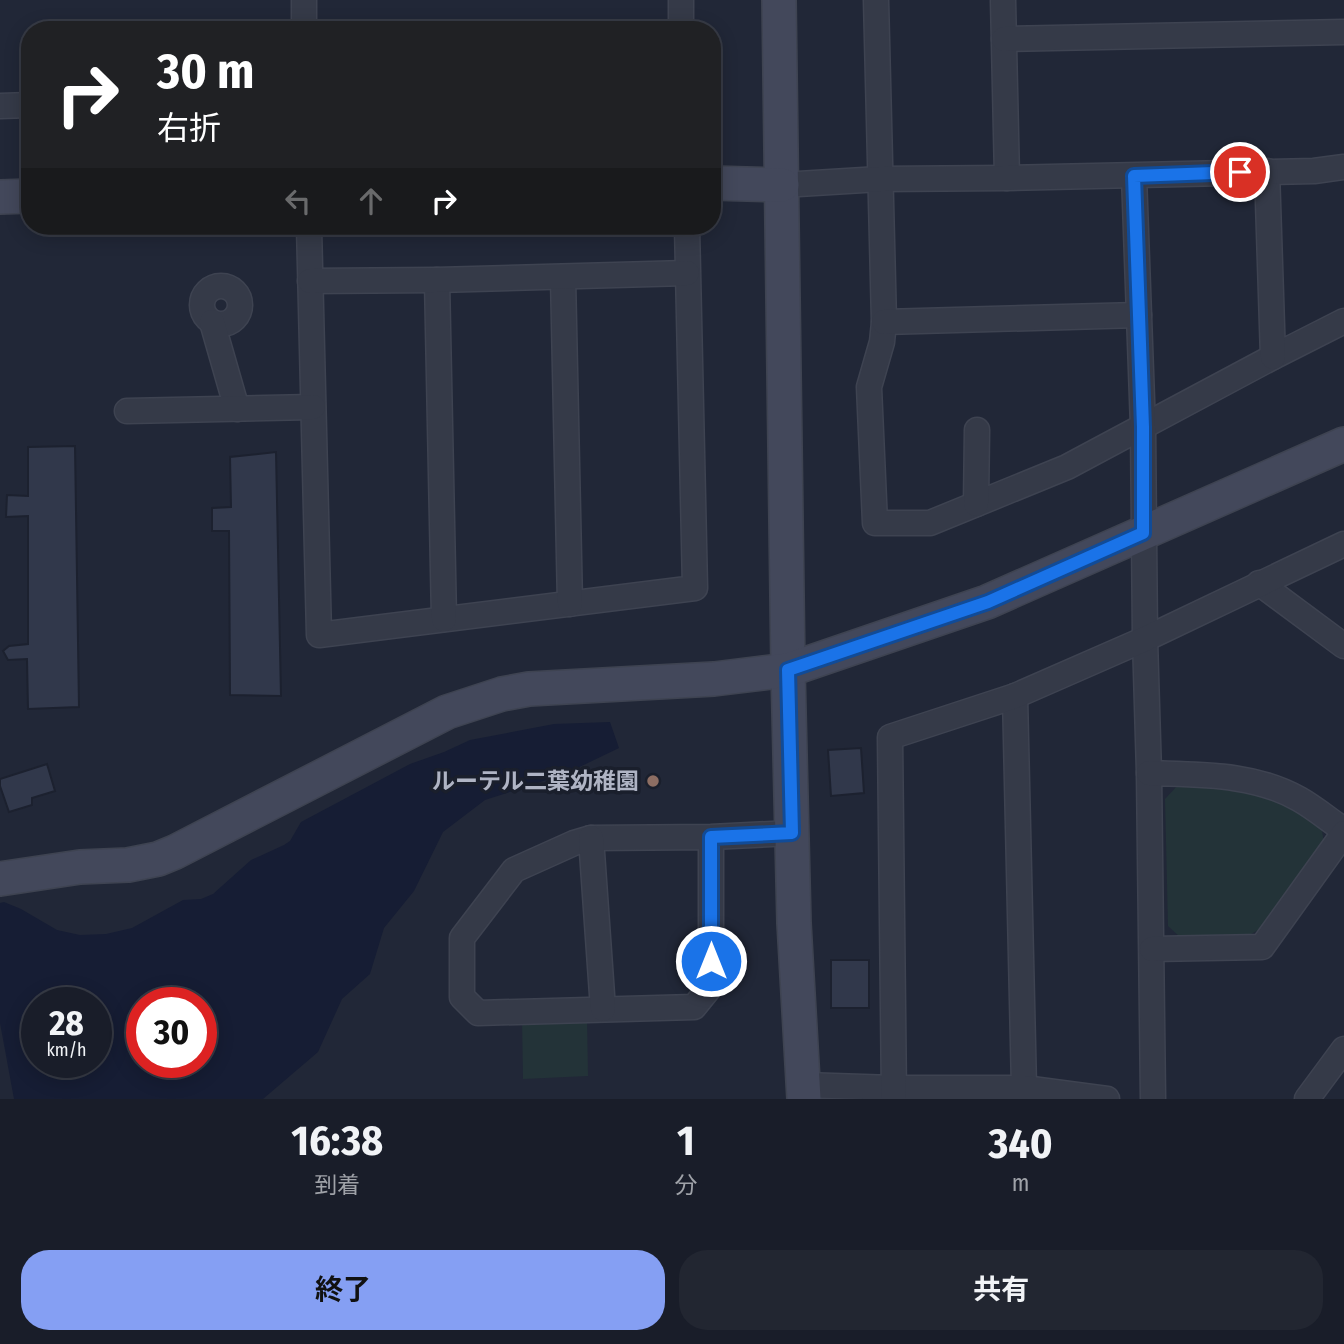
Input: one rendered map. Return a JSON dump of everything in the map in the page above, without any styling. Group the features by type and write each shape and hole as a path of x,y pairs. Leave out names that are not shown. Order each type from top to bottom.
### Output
{"street":[{"path":"304,0 304,21"},
{"path":"681,0 681,21"},
{"path":"779,0 788,670 794,923 804,1092 893,1094 1024,1088 1107,1099"},
{"path":"876,0 884,322 882,342 869,387 875,523 930,523 1067,467 1344,321"},
{"path":"1003,0 1007,178"},
{"path":"1004,39 1344,32"},
{"path":"0,106 21,105"},
{"path":"721,183 782,185 880,179 1134,176 1314,171 1344,167"},
{"path":"1267,172 1273,357"},
{"path":"1134,176 1143,427 1153,1099"},
{"path":"0,197 21,196"},
{"path":"309,235 319,635 695,588 687,235"},
{"path":"310,281 687,273"},
{"path":"563,277 570,604"},
{"path":"437,280 444,619"},
{"path":"884,322 1139,315"},
{"path":"212,321 237,409"},
{"path":"127,411 313,407"},
{"path":"976,503 977,430"},
{"path":"0,879 80,867 128,865 158,859 447,712 502,694 528,689 715,679 788,670 988,602 1344,444"},
{"path":"893,1094 890,737 1015,696 1145,639 1344,544"},
{"path":"1259,583 1344,646"},
{"path":"1015,696 1024,1088"},
{"path":"1149,773 1217,775 1258,782 1297,798 1344,832 1262,947 1152,949"},
{"path":"711,837 711,986 694,1007 478,1013 461,997 462,938 514,870 591,838 792,833"},
{"path":"591,838 603,1009"},
{"path":"1307,1099 1344,1049"}],"shaded area":[{"path":"1178,785 1225,788 1262,796 1321,826 1324,842 1260,929 1244,938 1180,937 1168,926 1165,799"},
{"path":"587,1016 588,1076 523,1079 522,1018"}],"water":[{"path":"610,722 619,748 565,774 485,800 443,832 414,891 384,928 370,974 342,999 318,1052 263,1099 14,1099 0,1023 0,903 21,909 57,930 80,935 106,934 132,928 183,900 201,899 213,894 251,860 290,841 301,822 410,764 470,740 554,724"}],"building":[{"path":"75,446 79,707 28,709 27,659 8,660 3,651 9,646 28,644 28,516 6,517 7,495 28,496 28,447"},
{"path":"276,452 281,696 230,695 229,531 212,531 212,508 231,507 230,457"},
{"path":"861,748 864,793 831,796 828,750"},
{"path":"47,764 55,791 32,798 32,805 9,812 0,779"},
{"path":"831,960 869,960 869,1008 831,1008"}],"place":[{"name":"ルーテル二葉幼稚園","path":"653,781"}],"route":[{"path":"711,961 711,837 792,833 788,670 988,602 1143,533 1143,427 1134,176 1240,172"}]}
